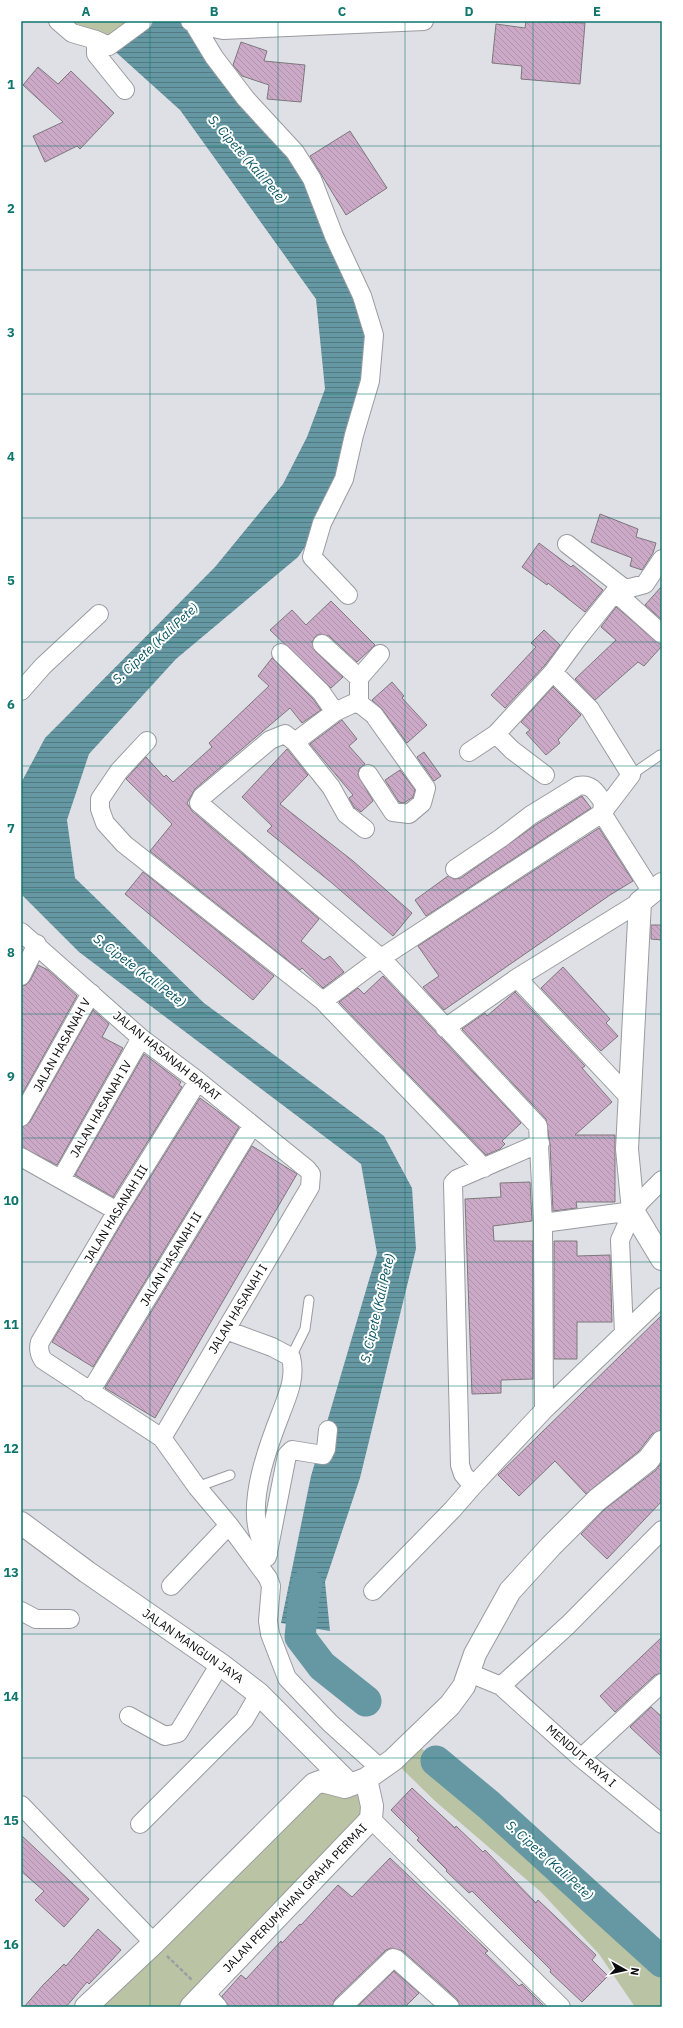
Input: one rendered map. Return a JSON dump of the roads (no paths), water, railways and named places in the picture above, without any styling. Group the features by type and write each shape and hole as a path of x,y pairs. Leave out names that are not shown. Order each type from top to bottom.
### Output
{"street":[{"path":"58,21 72,33 102,43"},
{"path":"126,90 96,54 102,43 143,21"},
{"path":"192,22 223,30 424,21"},
{"path":"192,22 214,57 246,99 295,152 312,179 334,236 362,296 374,335 370,381 354,434 344,479 322,523 312,557 348,596"},
{"path":"567,544 620,590 662,634"},
{"path":"469,752 496,734 553,672 578,638 620,590 646,584 662,560"},
{"path":"21,691 43,666 99,614"},
{"path":"322,644 359,678"},
{"path":"281,652 321,692 335,712"},
{"path":"359,703 359,678 380,654"},
{"path":"323,1001 381,958 602,813 631,775 590,709 553,672"},
{"path":"295,742 343,707 359,703"},
{"path":"359,703 374,715 426,788 422,803 409,814 393,812 368,774"},
{"path":"365,829 346,814 331,787 295,742 285,734 270,740 202,797 199,803 381,958 538,1126 540,1143 542,1223 544,1410"},
{"path":"496,734 512,750 546,775"},
{"path":"147,741 119,771 100,799 100,809 105,823 124,844 323,1001 484,1168"},
{"path":"455,869 501,838 537,811 578,786 584,785 593,789 604,802 602,813 651,893 628,1096 627,1149 633,1211 662,1259"},
{"path":"445,1028 517,978 651,893"},
{"name":"JALAN HASANAH BARAT","path":"21,932 37,944 141,1038 198,1081 307,1169 311,1179"},
{"path":"21,976 37,944"},
{"path":"517,978 628,1096"},
{"name":"JALAN HASANAH V","path":"21,1117 91,993"},
{"name":"JALAN HASANAH IV","path":"61,1179 141,1038"},
{"name":"JALAN HASANAH III","path":"90,1392 43,1360 38,1348 40,1342 117,1211 198,1081"},
{"name":"JALAN HASANAH II","path":"90,1392 252,1126"},
{"path":"473,1486 463,1474 460,1465 453,1183 457,1179 540,1143"},
{"path":"21,1157 117,1211"},
{"name":"JALAN HASANAH I","path":"162,1438 310,1187 311,1179"},
{"path":"624,1333 620,1240 633,1211 662,1180"},
{"path":"542,1223 633,1211"},
{"path":"373,1591 453,1509 544,1410 662,1297"},
{"path":"226,1330 272,1347 291,1357 293,1374 289,1394 274,1431 256,1499 259,1534 268,1554"},
{"path":"90,1392 162,1438 197,1487 229,1524 263,1572 271,1586 268,1621 270,1634 287,1678 330,1723 372,1773"},
{"path":"263,1572 268,1554 287,1455 292,1450 323,1455 326,1449 328,1430"},
{"path":"86,2007 314,1784 322,1781 336,1786 372,1773 450,1705 464,1686 467,1672 478,1647 515,1586 551,1546 597,1500 648,1460 662,1442"},
{"name":"JALAN MANGUN JAYA","path":"21,1523 87,1572 220,1664 259,1694 372,1773"},
{"path":"171,1586 229,1524"},
{"path":"467,1672 501,1686 568,1625 662,1530"},
{"path":"21,1611 36,1619 70,1619"},
{"path":"129,1716 165,1736 178,1733 220,1664"},
{"name":"MENDUT RAYA I","path":"501,1686 581,1758 662,1824"},
{"path":"581,1758 659,1691"},
{"path":"140,1824 244,1720 259,1694"},
{"name":"JALAN PERUMAHAN GRAHA PERMAI","path":"204,2002 371,1819 372,1773"},
{"path":"21,1805 154,1942"},
{"path":"371,1819 561,2007"},
{"path":"342,2007 392,1958 396,1959 443,2005"}],"lane":[{"path":"631,775 660,755"},
{"path":"291,1357 303,1334 309,1300"},
{"path":"197,1487 230,1475"}],"water":[{"path":"143,21 190,21 295,152 362,296 370,381 322,523 298,557 176,659 89,754 67,820 75,878 204,1003 384,1136 412,1188 416,1249 360,1478 325,1582 330,1631 281,1623 311,1476 377,1253 361,1164 79,952 21,894 21,783 45,738 215,567 283,484 307,437 325,389 316,299 180,110 109,46"}],"waterway":[{"name":"S. Cipete (Kali Pete)","path":"307,1584 300,1637 322,1666 366,1701"},
{"name":"S. Cipete (Kali Pete)","path":"436,1761 489,1805 662,1962"}]}
